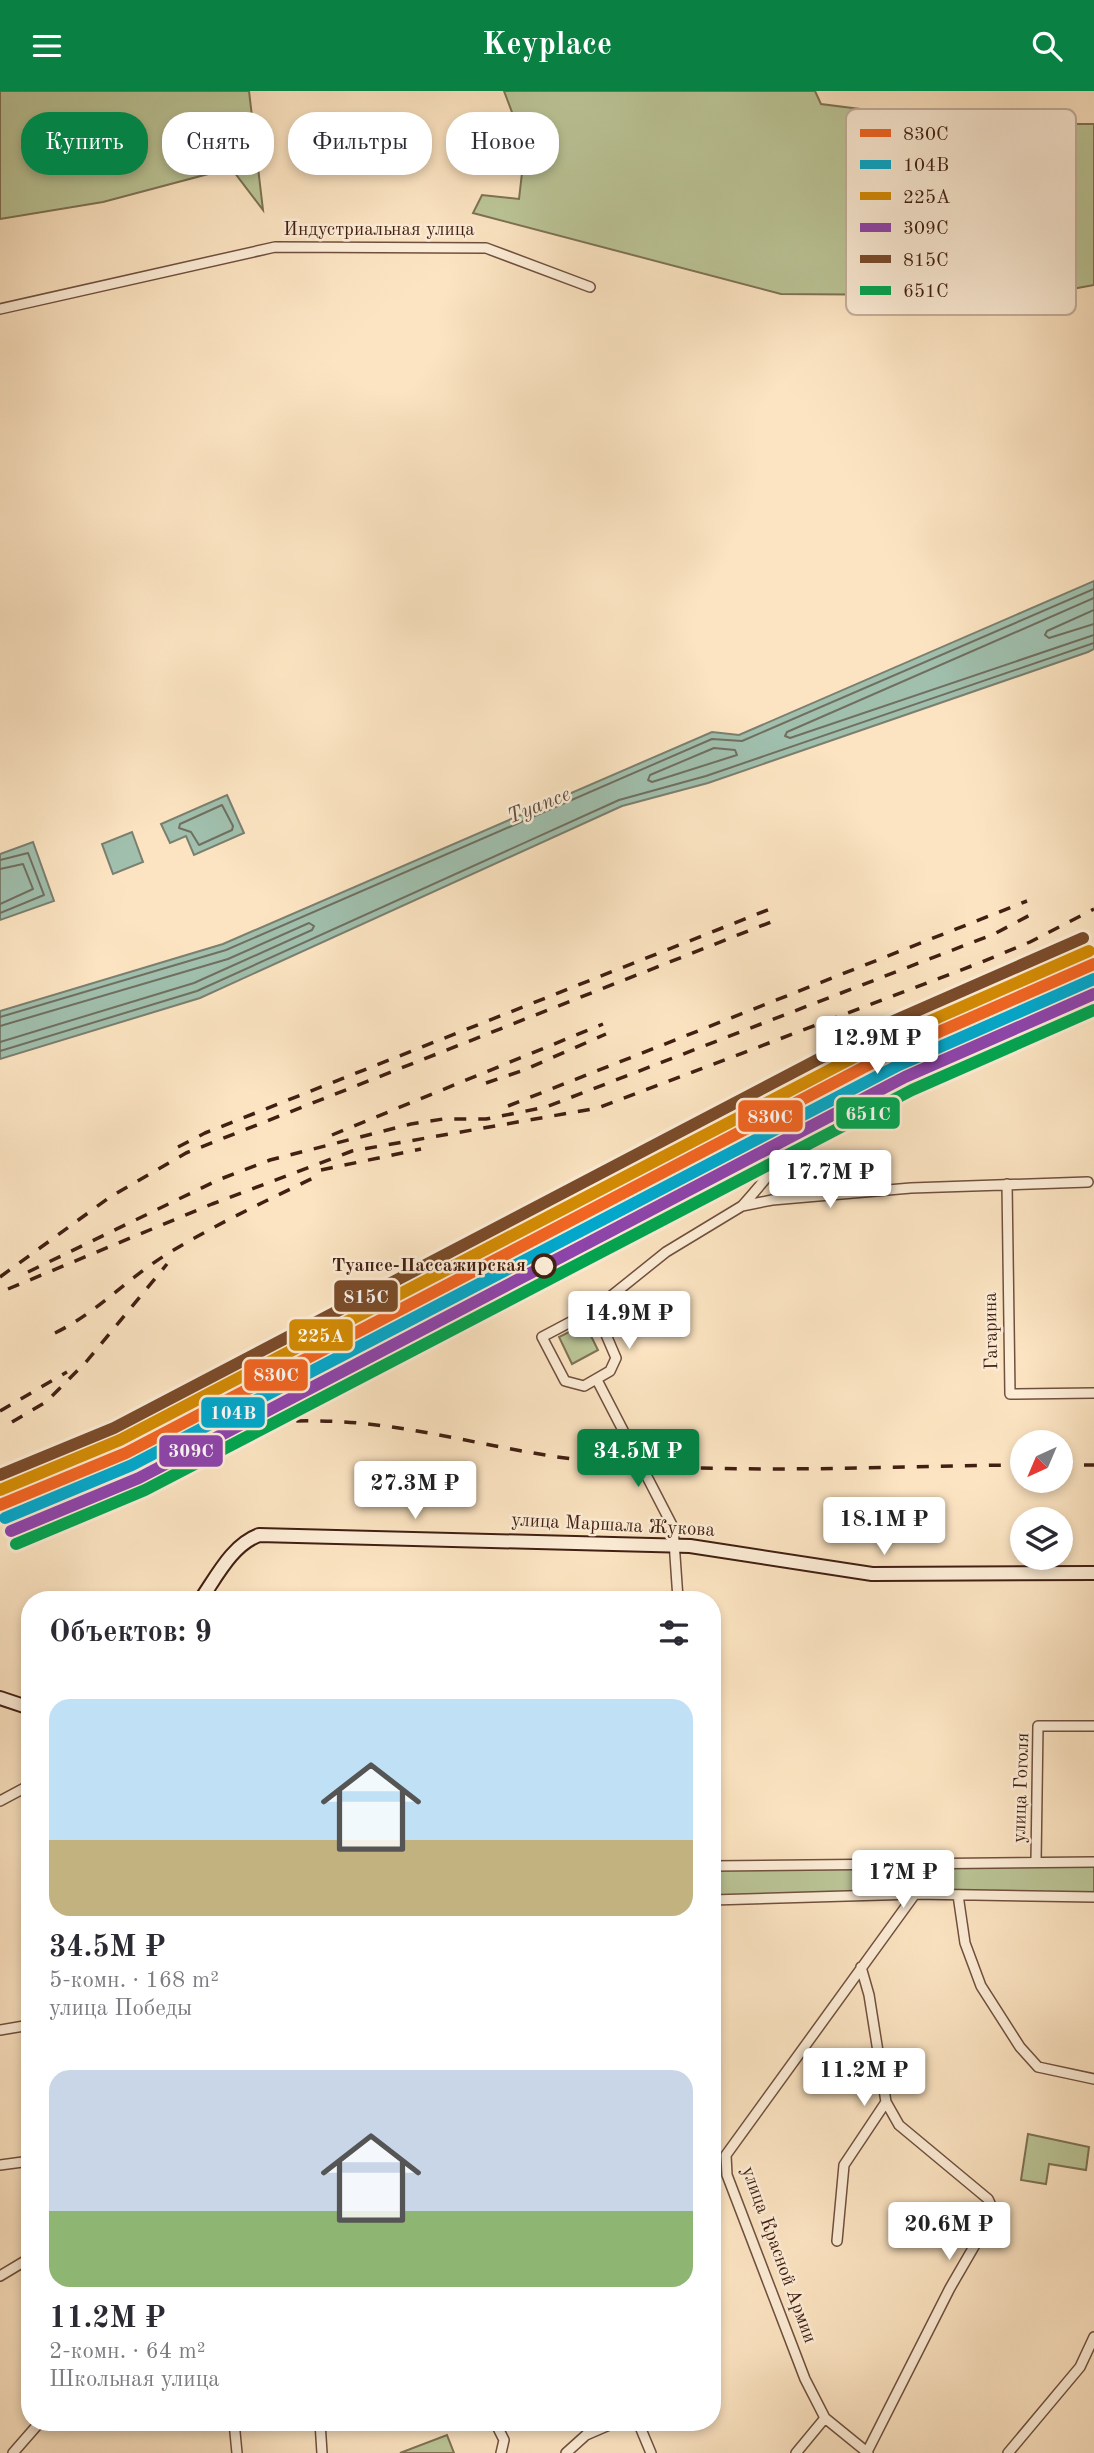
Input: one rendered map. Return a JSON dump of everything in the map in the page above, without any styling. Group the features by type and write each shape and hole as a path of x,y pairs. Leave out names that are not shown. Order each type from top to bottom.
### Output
{"main road":[{"name":"улица Маршала Жукова","path":"207,1591 246,1540 259,1535 676,1545 872,1574 1094,1573"},
{"path":"0,1698 21,1704"}],"street":[{"name":"Индустриальная улица","path":"0,309 275,247 486,248 590,286"},
{"path":"595,1309 616,1358 610,1371 597,1380 583,1386 565,1381 542,1337 595,1309 666,1252 742,1206 811,1132 828,1118 908,1077 1062,1022"},
{"path":"742,1206 808,1196 1088,1182"},
{"name":"Гагарина","path":"1007,1184 1010,1394 1094,1393"},
{"path":"597,1380 668,1516 676,1545 678,1591"},
{"name":"улица Гоголя","path":"1036,1862 1038,1726 1094,1726"},
{"path":"0,1801 21,1790"},
{"path":"721,1866 1094,1862"},
{"path":"721,1900 915,1895 1094,1897"},
{"name":"улица Красной Армии","path":"867,2452 825,2418 806,2379 727,2175 726,2155 915,1895"},
{"path":"958,1895 965,1943 981,1986 1020,2047 1038,2067 1094,2079"},
{"path":"861,1967 869,1995 886,2102 899,2125 988,2199 994,2213 950,2288 867,2452"},
{"path":"0,2030 21,2026"},
{"path":"837,2241 844,2165 886,2102"},
{"path":"0,2165 21,2162"},
{"path":"0,2276 21,2263"},
{"path":"1008,2453 1080,2367 1094,2337"},
{"path":"796,2453 825,2418"},
{"path":"13,2453 32,2431"},
{"path":"235,2431 237,2453"},
{"path":"321,2431 322,2453"},
{"path":"500,2431 504,2440 501,2453"},
{"path":"566,2453 586,2435 596,2431"},
{"path":"642,2431 651,2453"}],"shaded area":[{"path":"0,91 249,91 251,112 162,112 162,175 205,175 103,202 0,219"},
{"path":"504,91 815,91 821,104 860,109 846,109 846,295 781,294 473,213 482,195 519,199 522,175 559,175 559,112 512,112"},
{"path":"1076,124 1094,124 1094,285 1076,288"},
{"path":"236,175 259,175 263,210"},
{"path":"585,1324 598,1350 572,1364 559,1337"},
{"path":"1094,1865 1094,1893 721,1897 721,1869"},
{"path":"1028,2134 1089,2147 1086,2170 1049,2164 1046,2184 1021,2180"},
{"path":"447,2435 454,2453 400,2453"}],"water":[{"path":"1094,581 1094,649 1088,652 708,783 622,806 200,998 0,1059 0,1011 223,944 712,732 739,735"},
{"path":"227,795 244,833 194,855 186,836 170,843 161,824"},
{"path":"132,832 143,862 113,874 102,844"},
{"path":"33,842 54,901 0,920 0,854"}],"railway":[{"path":"508,1106 1027,901"},
{"path":"178,1147 205,1133 770,909"},
{"path":"8,1289 212,1204 352,1151 598,1108 982,962 1030,942 1094,909"},
{"path":"28,1272 218,1180 270,1160 411,1124 443,1119 486,1119 546,1107 994,934 1032,914"},
{"path":"0,1277 110,1197 186,1153 776,920"},
{"path":"332,1135 603,1024"},
{"path":"486,1083 524,1070 606,1034"},
{"path":"321,1170 421,1149"},
{"path":"55,1333 84,1316 150,1265 182,1245 315,1177"},
{"path":"12,1422 46,1402 86,1362 167,1264"},
{"path":"0,1411 67,1372"},
{"path":"0,1513 132,1459 200,1436 270,1423 312,1421 394,1427 558,1457 652,1466 810,1469 1010,1465"},
{"path":"1073,1465 1094,1465"}],"transit line":[{"name":"815С","path":"0,1475 114,1428 880,1027 1083,938"},
{"name":"225А","path":"0,1490 120,1440 887,1040 1089,951"},
{"name":"830С","path":"0,1505 126,1453 893,1052 1094,964"},
{"name":"104В","path":"5,1518 132,1465 899,1065 1094,979"},
{"name":"309С","path":"11,1531 139,1478 905,1077 1094,994"},
{"name":"651С","path":"16,1544 145,1490 912,1090 1094,1010"}],"place":[{"name":"Туапсе-Пассажирская","path":"544,1266"}],"water label":[{"name":"Туапсе","path":"539,806"}]}
